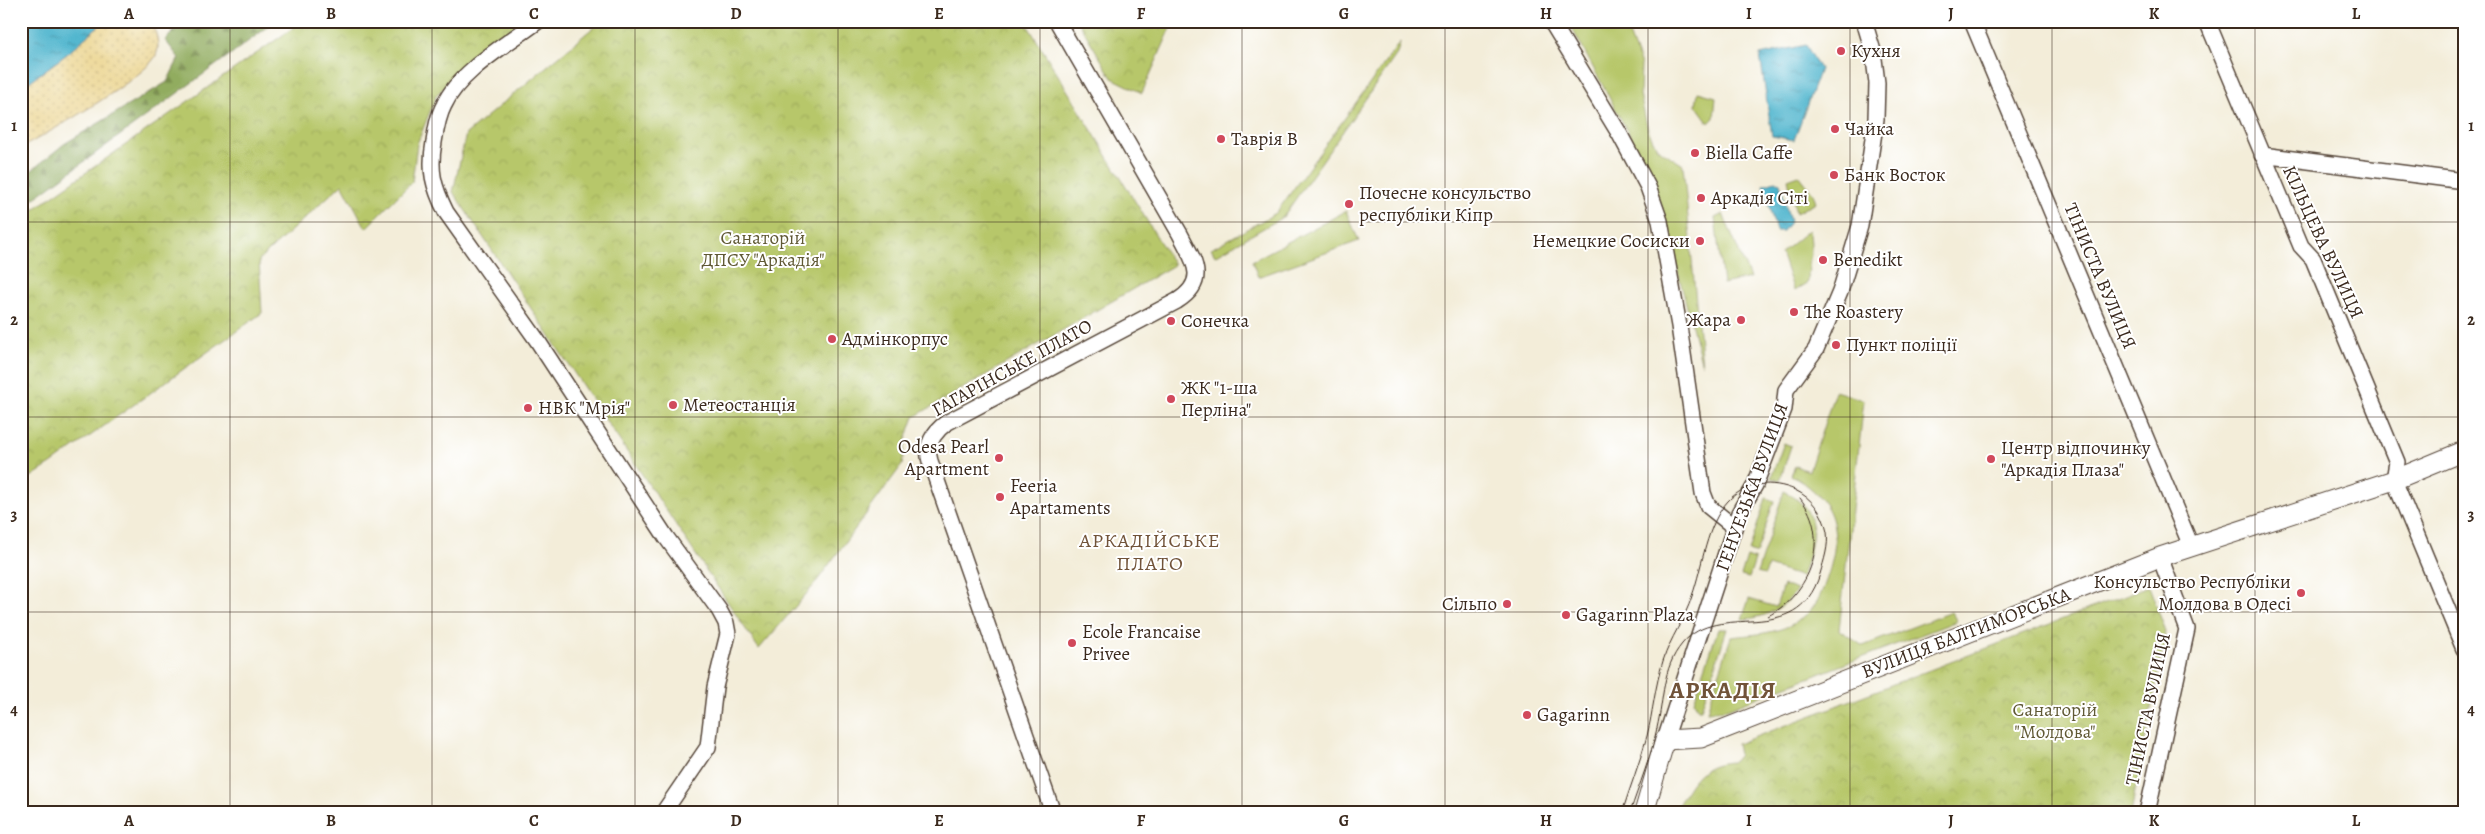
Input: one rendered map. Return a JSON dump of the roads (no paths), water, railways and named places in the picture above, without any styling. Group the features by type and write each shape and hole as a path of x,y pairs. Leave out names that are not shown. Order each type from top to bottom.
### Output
{"main road":[{"name":"ВУЛИЦЯ БАЛТИМОРСЬКА","path":"1665,740 1700,738 2160,557 2394,480 2464,451"},
{"name":"ГЕНУЕЗЬКА ВУЛИЦЯ","path":"1644,813 1665,740"}],"street":[{"path":"538,21 474,68 457,84 444,104 437,125 432,176 435,191 446,212 537,340 666,537 719,610 726,623 728,634 715,687 708,748 664,813"},
{"name":"ГАГАРІНСЬКЕ ПЛАТО","path":"1052,813 930,461 929,448 938,429 946,423 1177,300 1190,291 1197,276 1193,260 1180,234 1057,21"},
{"path":"1551,21 1619,132 1648,187 1660,221 1679,326 1702,493 1708,506 1736,520"},
{"name":"ГЕНУЕЗЬКА ВУЛИЦЯ","path":"1665,740 1736,520 1755,485 1784,408 1786,390 1816,350 1840,292 1860,226 1876,118 1877,84 1873,50 1864,21"},
{"name":"ТІНИСТА ВУЛИЦЯ","path":"1972,21 2191,546"},
{"name":"КІЛЬЦЕВА ВУЛИЦЯ","path":"2204,23 2300,246 2313,259 2397,462 2394,480"},
{"path":"2262,156 2464,181"},
{"path":"2394,480 2464,649"},
{"name":"ТІНИСТА ВУЛИЦЯ","path":"2147,813 2187,629 2160,557"}],"water":[{"path":"21,21 104,21 67,54 21,88"},
{"path":"1806,45 1820,69 1794,140 1772,136 1760,55"},
{"path":"1775,181 1780,183 1790,222 1783,231 1776,231 1763,185"}],"tram line":[{"path":"1622,813 1647,736 1663,661 1686,613 1710,533 1721,511 1735,495 1751,487 1768,484 1777,485 1801,493 1820,512 1827,532 1827,548 1823,564 1809,597 1794,611 1776,618 1716,624 1698,631 1682,644 1675,653 1667,673 1654,739 1630,813"},
{"path":"1768,616 1783,606 1795,594 1805,580 1812,564 1815,547 1814,530 1810,514 1800,498"}],"place":[{"name":"Кухня","path":"1841,51"},
{"name":"Чайка","path":"1835,129"},
{"name":"Таврія В","path":"1221,139"},
{"name":"Biella Caffe","path":"1695,153"},
{"name":"Банк Восток","path":"1834,175"},
{"name":"Аркадія Сіті","path":"1701,198"},
{"name":"Почесне консульство республіки Кіпр","path":"1349,204"},
{"name":"Немецкие Сосиски","path":"1700,241"},
{"name":"Benedikt","path":"1823,260"},
{"name":"The Roastery","path":"1794,312"},
{"name":"Жара","path":"1741,320"},
{"name":"Сонечка","path":"1171,321"},
{"name":"Адмінкорпус","path":"832,339"},
{"name":"Пункт поліції","path":"1836,345"},
{"name":"ЖК \"1-ша Перліна\"","path":"1171,399"},
{"name":"Метеостанція","path":"673,405"},
{"name":"НВК \"Мрія\"","path":"528,408"},
{"name":"Odesa Pearl Apartment","path":"999,458"},
{"name":"Центр відпочинку \"Аркадія Плаза\"","path":"1991,459"},
{"name":"Feeria Apartaments","path":"1000,497"},
{"name":"Консульство Республіки Молдова в Одесі","path":"2301,593"},
{"name":"Сільпо","path":"1507,604"},
{"name":"Gagarinn Plaza","path":"1566,615"},
{"name":"Ecole Francaise Privee","path":"1072,643"},
{"name":"Gagarinn","path":"1527,715"}],"district":[{"name":"АРКАДІЙСЬКЕ ПЛАТО","path":"1150,552"},
{"name":"АРКАДІЯ","path":"1723,690"}],"park label":[{"name":"Санаторій ДПСУ \"Аркадія\"","path":"763,249"},
{"name":"Санаторій \"Молдова\"","path":"2055,721"}]}
